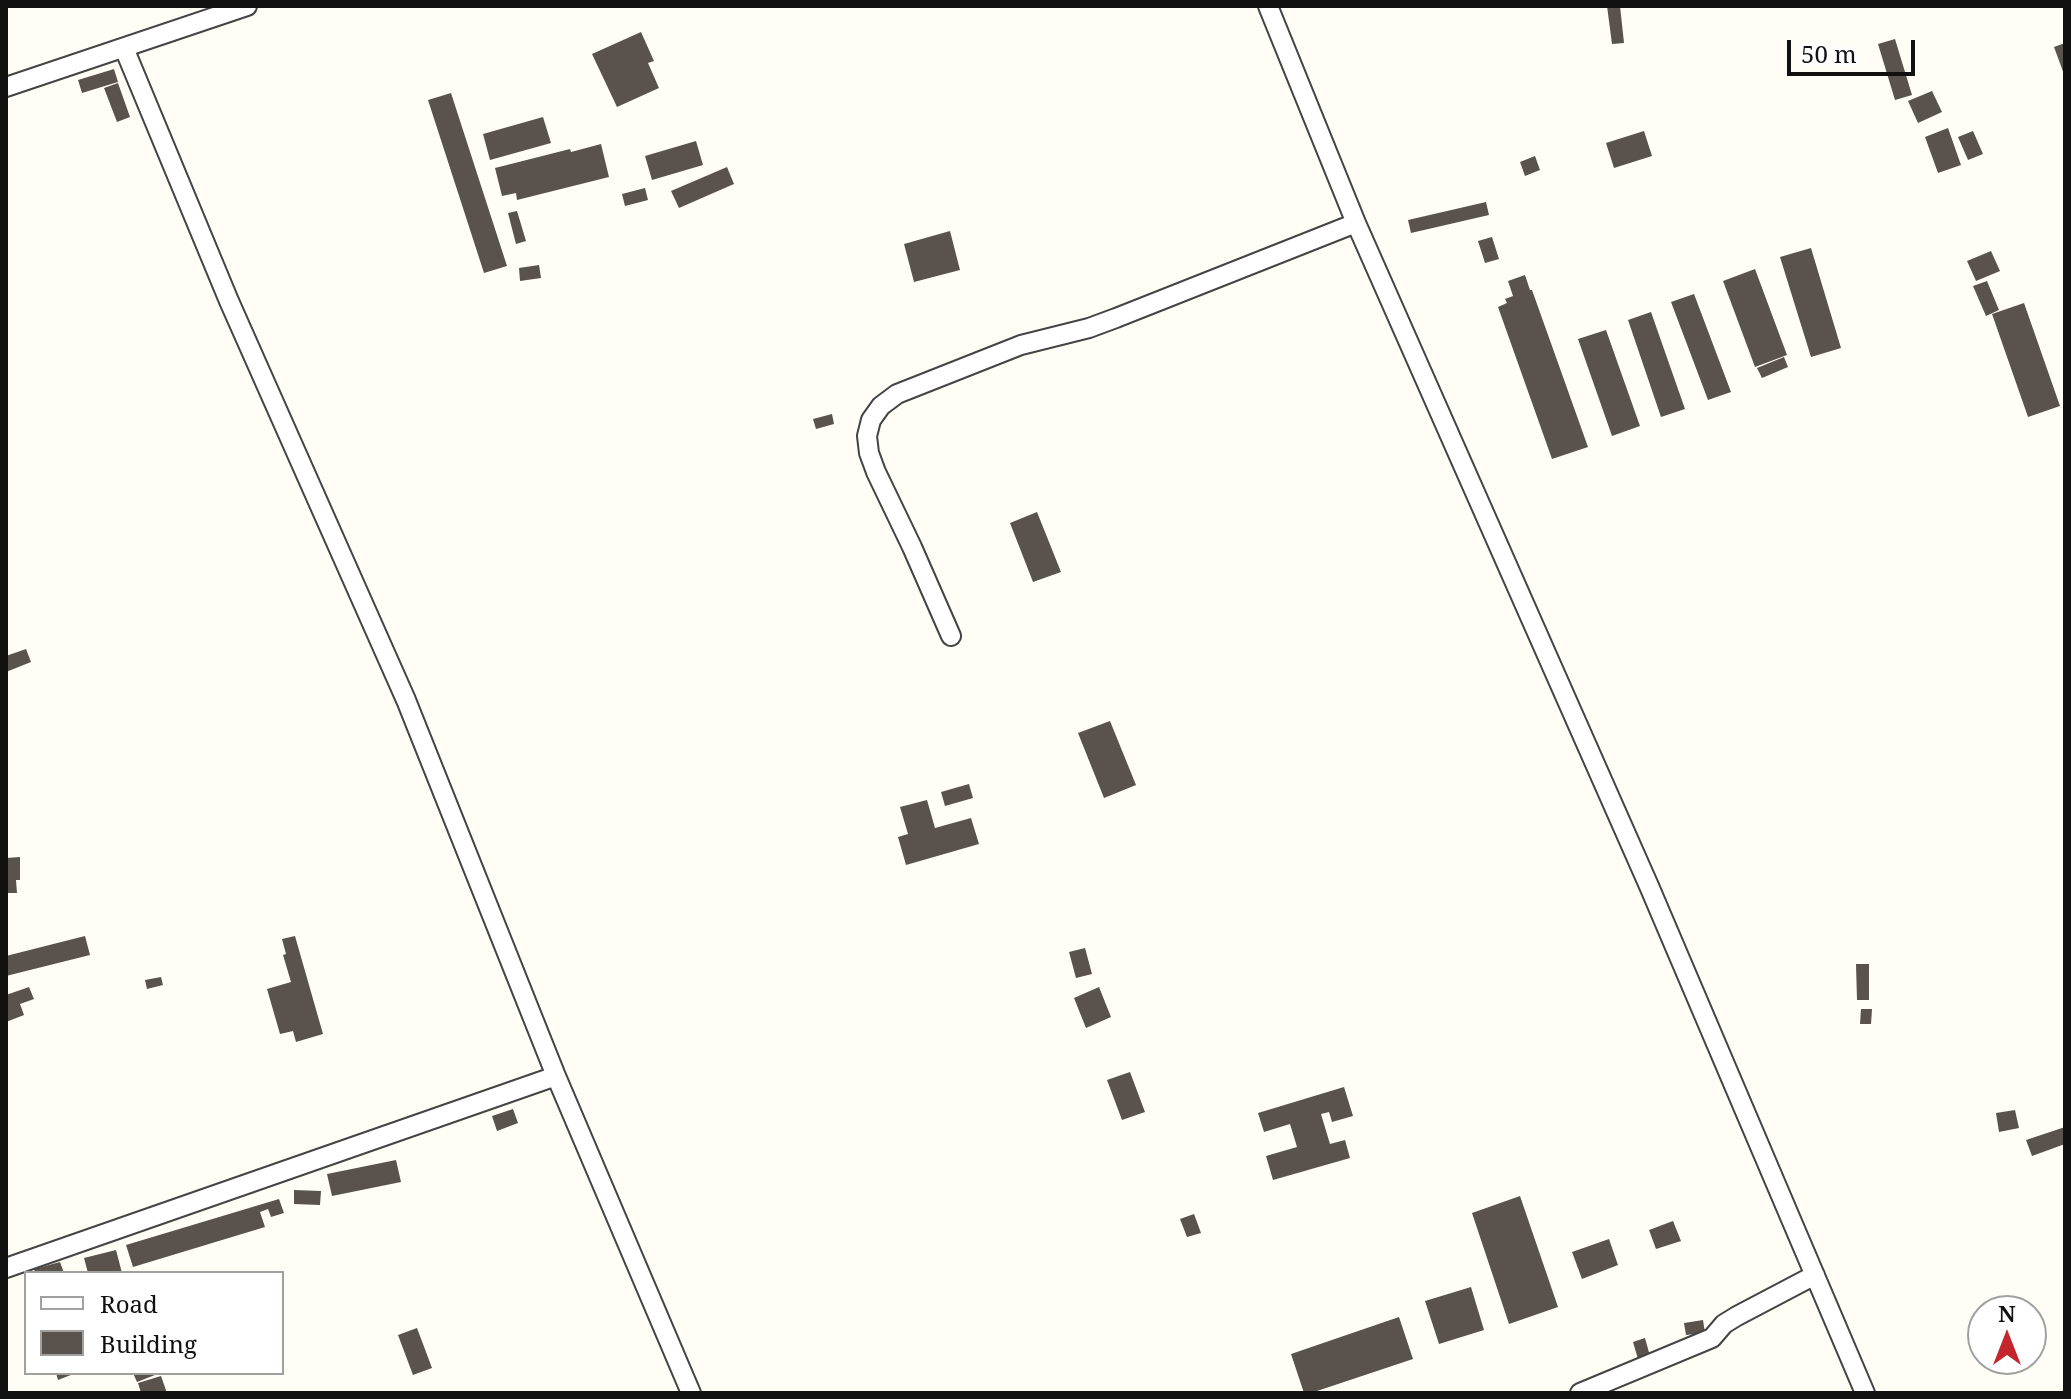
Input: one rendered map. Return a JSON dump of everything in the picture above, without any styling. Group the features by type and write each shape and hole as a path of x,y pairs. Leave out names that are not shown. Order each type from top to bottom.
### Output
{"street":[{"path":"6,87 247,6"},
{"path":"1268,6 1356,223 1649,886 1865,1393"},
{"path":"124,48 229,301 406,700 556,1076 691,1393"},
{"path":"951,636 869,453 867,436 871,420 881,406 897,394 1021,345 1116,318 1356,223"},
{"path":"6,1268 556,1076"},
{"path":"1580,1393 1712,1338 1724,1324 1737,1316 1815,1275"}],"building":[{"path":"1607,6 1620,6 1624,43 1612,44"},
{"path":"641,32 654,61 648,63 659,88 617,107 592,54"},
{"path":"1895,39 1912,95 1895,100 1878,44"},
{"path":"2065,43 2065,77 2054,47"},
{"path":"114,69 118,82 82,93 78,80"},
{"path":"118,83 130,117 117,122 104,88"},
{"path":"1932,91 1942,112 1918,123 1908,101"},
{"path":"451,93 507,266 484,273 428,100"},
{"path":"543,117 551,143 490,160 483,134"},
{"path":"1948,128 1961,165 1938,173 1925,137"},
{"path":"1644,131 1652,156 1614,168 1606,143"},
{"path":"1973,131 1983,154 1968,160 1958,137"},
{"path":"696,141 703,165 652,180 645,156"},
{"path":"601,144 609,177 517,200 516,193 502,196 495,168"},
{"path":"1535,156 1540,170 1525,176 1520,162"},
{"path":"727,167 734,184 679,208 671,191"},
{"path":"645,188 648,200 625,206 622,194"},
{"path":"1486,202 1489,215 1411,233 1408,220"},
{"path":"517,211 526,241 516,244 508,213"},
{"path":"950,231 960,270 914,282 904,244"},
{"path":"1492,237 1499,259 1485,263 1478,241"},
{"path":"1811,248 1841,348 1811,357 1780,257"},
{"path":"1991,251 2000,271 1976,281 1967,261"},
{"path":"539,265 541,278 520,281 519,268"},
{"path":"1755,269 1787,355 1755,367 1723,281"},
{"path":"1525,275 1588,447 1552,459 1498,307 1513,296 1508,281"},
{"path":"1987,281 1999,310 1986,316 1973,286"},
{"path":"1694,294 1731,392 1708,400 1671,302"},
{"path":"2024,303 2060,406 2028,417 1992,314"},
{"path":"1651,312 1685,409 1661,417 1628,320"},
{"path":"1606,330 1640,426 1612,436 1578,339"},
{"path":"1784,357 1788,367 1762,378 1757,368"},
{"path":"832,414 834,424 816,429 813,419"},
{"path":"1037,512 1061,572 1033,582 1010,523"},
{"path":"26,649 31,662 6,672 6,656"},
{"path":"1110,721 1136,785 1104,798 1078,733"},
{"path":"969,784 973,798 945,806 941,792"},
{"path":"927,800 935,828 971,818 979,844 906,865 898,837 908,834 900,807"},
{"path":"20,857 17,893 6,893 6,858"},
{"path":"85,936 90,955 6,976 6,956"},
{"path":"295,936 323,1034 296,1042 293,1031 280,1034 267,989 291,982 282,939"},
{"path":"1085,948 1092,974 1076,978 1069,952"},
{"path":"1856,964 1869,964 1869,1000 1857,1000"},
{"path":"161,977 163,985 147,989 145,980"},
{"path":"29,987 34,999 20,1004 24,1015 6,1022 6,995"},
{"path":"1099,987 1111,1017 1086,1028 1074,998"},
{"path":"1861,1009 1872,1009 1871,1024 1860,1024"},
{"path":"1130,1072 1145,1112 1122,1120 1107,1080"},
{"path":"1344,1087 1353,1116 1332,1122 1329,1112 1321,1114 1330,1144 1345,1140 1350,1158 1273,1180 1266,1156 1297,1147 1290,1124 1264,1132 1258,1113"},
{"path":"513,1109 518,1123 497,1131 492,1116"},
{"path":"2015,1110 2019,1128 1999,1132 1996,1113"},
{"path":"2065,1127 2065,1144 2032,1156 2026,1140"},
{"path":"396,1160 401,1182 332,1196 327,1174"},
{"path":"294,1190 321,1191 320,1205 294,1204"},
{"path":"1520,1196 1558,1307 1509,1324 1472,1213"},
{"path":"279,1199 284,1213 271,1217 268,1209 260,1212 265,1227 133,1267 126,1245"},
{"path":"1194,1214 1201,1233 1187,1237 1180,1219"},
{"path":"1673,1221 1681,1241 1656,1249 1649,1230"},
{"path":"1609,1239 1618,1265 1582,1279 1572,1252"},
{"path":"116,1250 121,1271 87,1271 84,1258"},
{"path":"60,1262 63,1271 34,1271"},
{"path":"1471,1287 1484,1330 1439,1344 1425,1301"},
{"path":"1399,1317 1413,1359 1304,1393 1291,1354"},
{"path":"1703,1320 1705,1333 1686,1335 1684,1323"},
{"path":"417,1328 432,1368 413,1375 398,1335"},
{"path":"1645,1338 1650,1356 1638,1359 1633,1342"},
{"path":"134,1375 155,1375 137,1382"},
{"path":"161,1376 167,1393 141,1393 138,1383"}]}
